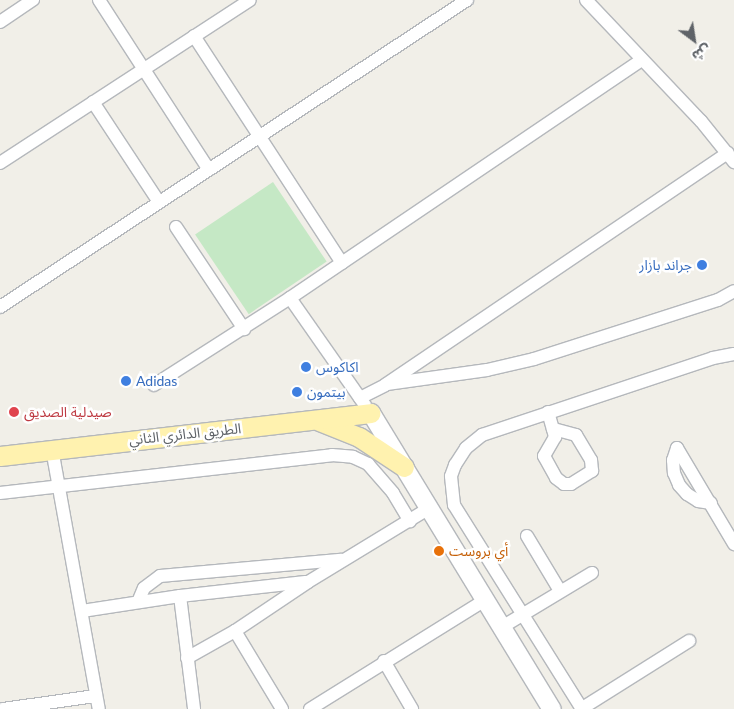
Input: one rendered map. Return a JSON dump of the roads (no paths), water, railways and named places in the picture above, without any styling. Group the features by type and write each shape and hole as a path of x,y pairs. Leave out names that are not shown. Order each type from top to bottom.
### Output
{"main road":[{"name":"الطريق الدائري الثاني","path":"0,456 313,419 366,406"},
{"path":"366,406 552,709"},
{"path":"313,419 359,437 404,467"}],"street":[{"path":"0,22 32,0"},
{"path":"99,0 209,170"},
{"path":"0,163 250,0"},
{"path":"0,307 467,0"},
{"path":"290,298 366,406 385,385 731,157 586,0"},
{"path":"194,36 342,263"},
{"path":"154,385 244,329 642,60"},
{"path":"93,102 159,202"},
{"path":"176,227 244,329"},
{"path":"385,385 487,370 534,359 718,300 734,291"},
{"path":"689,641 581,709 454,505 451,476 466,448 482,435 713,358 734,354"},
{"path":"548,412 555,437 544,456 556,478 564,484 571,484 592,471 590,460 576,435 553,428"},
{"path":"52,449 99,709"},
{"path":"0,493 59,484 332,455 353,457 368,464 393,493 410,521"},
{"path":"711,503 734,544"},
{"path":"187,658 236,631 308,582 429,508"},
{"path":"527,536 560,591"},
{"path":"138,602 144,588 160,576 344,560"},
{"path":"502,627 592,573"},
{"path":"82,611 180,596 308,582"},
{"path":"180,596 194,709"},
{"path":"310,709 485,600"},
{"path":"236,631 282,709"},
{"path":"384,662 412,709"},
{"path":"0,703 2,709 96,696"}],"place":[{"name":"جراند بازار","path":"702,265"},
{"name":"اكاكوس","path":"306,367"},
{"name":"Adidas","path":"126,381"},
{"name":"بيتمون","path":"297,392"},
{"name":"صيدلية الصديق","path":"14,412"},
{"name":"أي بروست","path":"439,551"}]}
